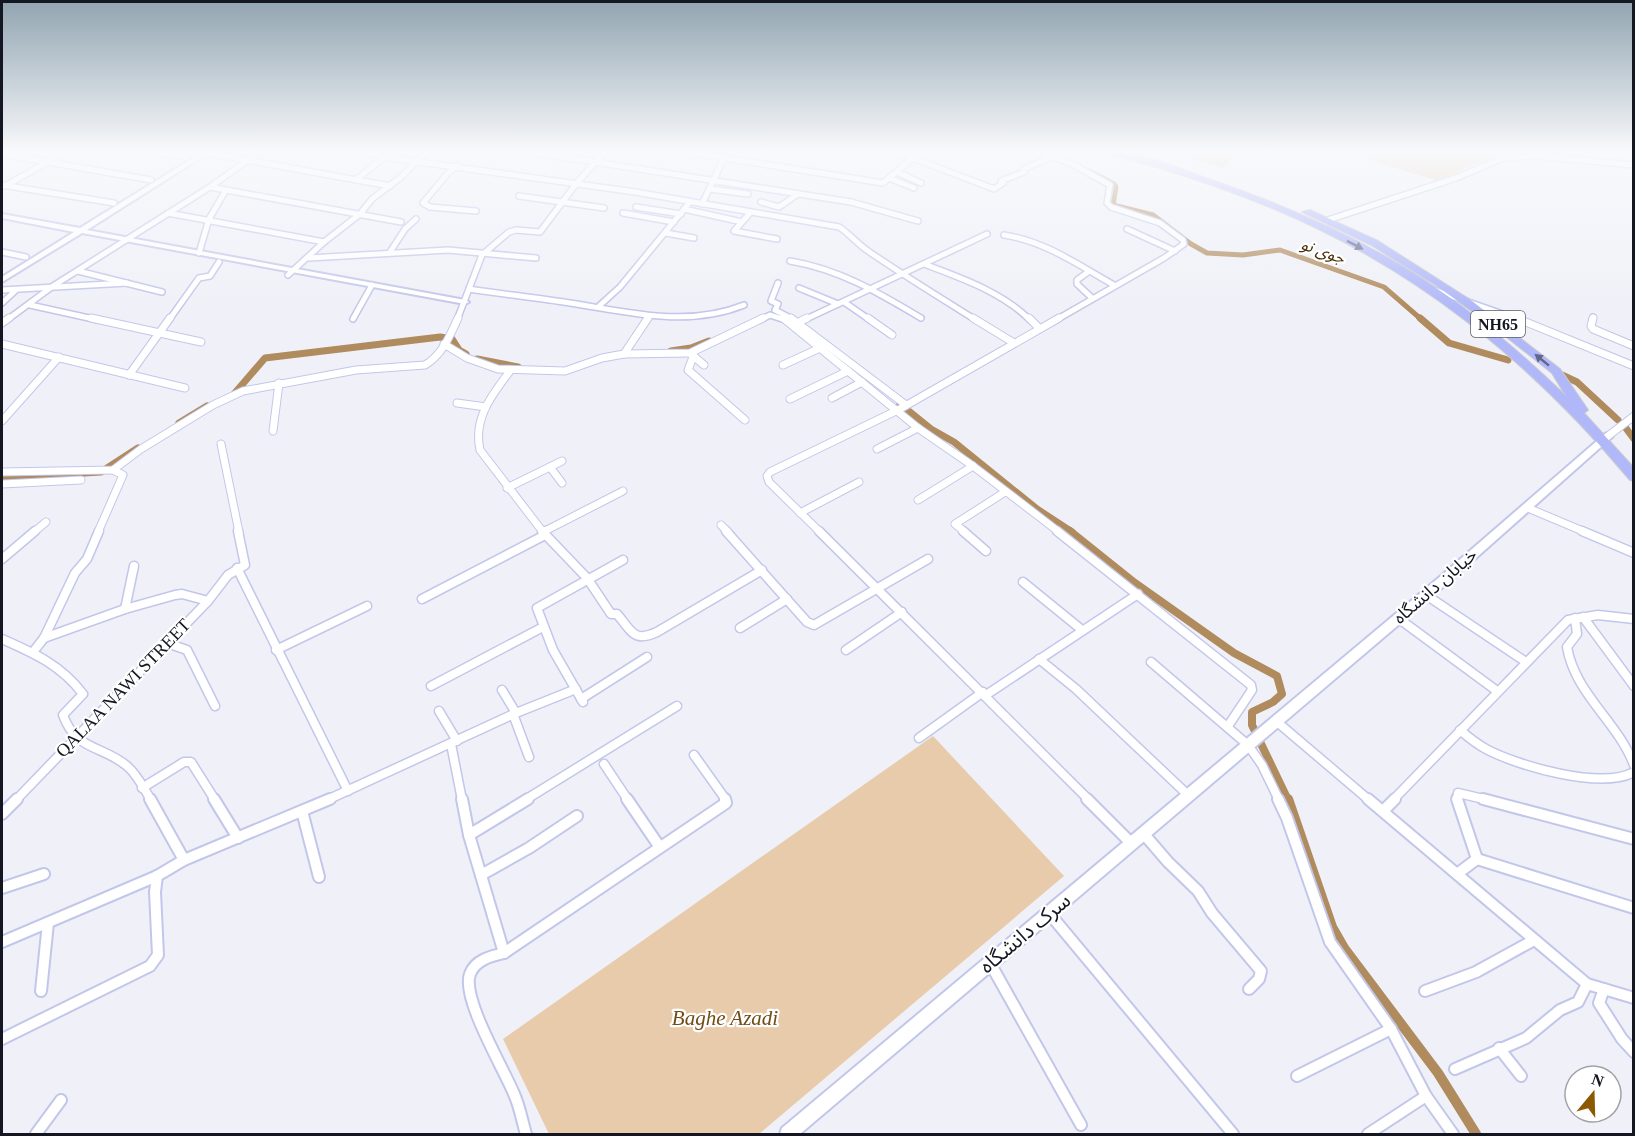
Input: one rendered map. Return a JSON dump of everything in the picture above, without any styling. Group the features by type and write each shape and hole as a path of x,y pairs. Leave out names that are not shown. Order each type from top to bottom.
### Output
{"highway":[{"name":"NH65","path":"1262,203 1301,218 1366,251 1433,290 1549,386 1634,467"},
{"path":"1284,203 1328,220"},
{"name":"NH65","path":"1328,220 1392,253 1466,300 1564,380 1575,402 1634,477"},
{"path":"1460,311 1476,319 1552,382 1563,383 1564,380"}],"street":[{"path":"2,272 74,232 114,203"},
{"path":"2,280 120,203"},
{"path":"2,323 30,305 53,286 184,203"},
{"path":"199,253 209,219 218,203"},
{"path":"299,203 401,222"},
{"path":"124,241 219,262 291,273 324,242 360,214 369,203"},
{"path":"423,203 430,207 476,212"},
{"path":"562,203 604,208"},
{"path":"2,472 112,470 141,449 213,405 243,391 356,370 425,365 434,360 447,340 464,305 482,255 509,232 516,230 540,232 562,203"},
{"path":"598,307 620,287 689,203"},
{"path":"696,203 844,229 853,241 901,274 1014,342"},
{"path":"765,203 779,207 785,203"},
{"path":"855,203 918,221"},
{"path":"1107,203 1111,207 1160,222 1183,240 1184,244 901,408 770,472 767,476 800,513 984,693 1131,843"},
{"path":"1328,220 1380,203"},
{"path":"636,207 742,222"},
{"path":"168,213 324,242"},
{"path":"623,213 674,222"},
{"path":"750,213 734,231 777,239"},
{"path":"2,216 74,232"},
{"path":"390,252 405,229 416,219"},
{"path":"2,221 199,253 291,273 464,305"},
{"path":"1127,228 1175,251"},
{"path":"666,233 694,238"},
{"path":"796,324 901,274 907,275 924,264 987,234"},
{"path":"1004,235 1022,237 1040,244 1114,285"},
{"path":"309,258 448,250 482,255 536,258"},
{"path":"2,252 26,257"},
{"path":"789,261 812,263 873,288 921,318"},
{"path":"129,375 199,278 210,276 219,262"},
{"path":"924,264 1016,306 1039,328"},
{"path":"78,271 162,292"},
{"path":"1088,272 1077,280 1077,284 1092,298"},
{"path":"2,290 128,283"},
{"path":"778,283 771,301 778,304 775,310 796,324 901,408 918,428 973,466 1251,685 1252,690 1228,726"},
{"path":"353,319 369,288"},
{"path":"799,288 841,303 892,335"},
{"path":"2,303 15,290"},
{"path":"470,290 598,307 649,317 721,315 744,305"},
{"path":"1433,290 1466,300 1634,366"},
{"path":"30,305 201,342"},
{"path":"447,340 467,358 510,371 564,371 625,353 691,355 770,315 782,317 796,324 848,371 901,408"},
{"path":"625,353 632,339 649,317"},
{"path":"1593,317 1591,326 1593,329 1634,346"},
{"path":"2,344 185,388"},
{"path":"783,365 820,348"},
{"path":"691,355 704,365"},
{"path":"691,355 687,370 745,420"},
{"path":"2,421 59,357"},
{"path":"510,371 490,397 477,427 476,439 480,450 507,488 544,533 587,578 611,614 617,614 638,637 644,638 762,570"},
{"path":"790,399 848,371"},
{"path":"832,398 862,382"},
{"path":"273,431 279,383"},
{"path":"457,403 486,407"},
{"path":"1605,438 1634,416"},
{"path":"877,449 918,428"},
{"name":"خیابان دانشگاه","path":"1255,740 1426,595 1467,557 1528,508 1605,438"},
{"path":"221,444 241,566 276,650 348,791"},
{"path":"507,488 562,461"},
{"path":"918,500 973,466"},
{"path":"550,467 562,483"},
{"path":"33,652 44,638 75,573 87,559 114,493 122,481 123,475 112,470"},
{"path":"2,484 81,480"},
{"path":"800,513 859,482"},
{"path":"422,600 623,492"},
{"path":"986,551 955,524 1005,492"},
{"path":"1528,508 1634,553"},
{"path":"2,559 46,522"},
{"path":"721,525 807,622 814,625 928,559"},
{"path":"622,560 537,608 543,627 582,700 647,657"},
{"path":"125,609 134,566"},
{"name":"QALAA NAWI STREET","path":"2,814 208,601 222,581 241,566"},
{"path":"1023,582 1082,630"},
{"path":"44,638 125,609 182,594 208,601"},
{"path":"919,738 984,693 1138,594"},
{"path":"1426,595 1526,662"},
{"path":"740,627 787,599"},
{"path":"276,650 367,606"},
{"path":"846,650 902,612"},
{"path":"1383,811 1567,621 1598,615 1634,619"},
{"path":"1398,618 1497,691"},
{"path":"1579,618 1634,686"},
{"path":"1579,618 1577,637 1567,647 1567,655 1576,676 1625,746 1634,765"},
{"path":"431,686 543,627"},
{"path":"2,639 59,666 83,694 63,716 65,725 75,739 127,766 184,860"},
{"path":"167,643 187,650 215,706"},
{"path":"1039,659 1076,689 1188,795"},
{"path":"1151,662 1228,726 1255,740 1262,765 1279,800 1330,942 1391,1029 1426,1096 1453,1134"},
{"path":"502,690 514,714 529,757"},
{"path":"2,942 157,876 184,860 348,791 514,714 576,690"},
{"path":"469,835 677,706"},
{"path":"439,711 454,743 469,835 504,953"},
{"path":"1276,722 1587,984 1634,998"},
{"path":"1460,730 1472,741 1491,752 1583,777 1620,780 1631,776 1634,772"},
{"name":"سرک دانشگاه","path":"788,1134 1255,740"},
{"path":"526,1134 518,1102 474,1007 468,981 474,967 488,956 504,953 726,802 725,797 694,755"},
{"path":"142,788 184,762 191,762 238,838"},
{"path":"604,764 659,846"},
{"path":"1477,859 1462,809 1455,796 1458,793 1463,792 1634,839"},
{"path":"302,811 319,877"},
{"path":"481,875 577,816"},
{"path":"1143,833 1167,862 1198,891 1212,913 1261,971 1259,979 1249,989"},
{"path":"1457,874 1477,859"},
{"path":"1477,859 1634,908"},
{"path":"2,888 44,874"},
{"path":"2,1039 150,966 158,955 155,892 157,876"},
{"path":"1049,913 1233,1134"},
{"path":"41,991 48,923"},
{"path":"1425,991 1476,972 1534,940"},
{"path":"990,963 1081,1125"},
{"path":"1455,1069 1526,1038 1560,1010 1578,1002 1587,984"},
{"path":"1604,989 1599,1003 1622,1039 1634,1052"},
{"path":"1297,1076 1391,1029"},
{"path":"1499,1048 1521,1077"},
{"path":"1368,1134 1426,1096"},
{"path":"36,1134 61,1100"}],"green space":[{"name":"Baghe Azadi","path":"933,736 1064,876 759,1134 549,1134 503,1039"}],"waterway":[{"name":"جوی نو","path":"1113,203 1113,205 1153,215 1191,244 1207,253 1243,255 1280,250 1384,287 1422,320"},
{"name":"جوی نو","path":"1420,318 1449,343 1508,360"},
{"path":"234,394 265,358 440,337 452,339 459,350 466,354"},
{"path":"671,351 691,348 709,341"},
{"path":"477,359 518,367"},
{"path":"1562,375 1577,382 1618,420"},
{"path":"900,404 931,429 954,442 1037,509 1072,532"},
{"path":"179,423 207,406"},
{"path":"1625,427 1634,439"},
{"path":"2,478 101,472 138,448"},
{"path":"1070,531 1135,583 1234,653 1277,676 1282,694 1273,702 1252,712 1252,725 1288,800"},
{"path":"1288,799 1332,927 1344,948 1438,1073 1476,1134"}]}
